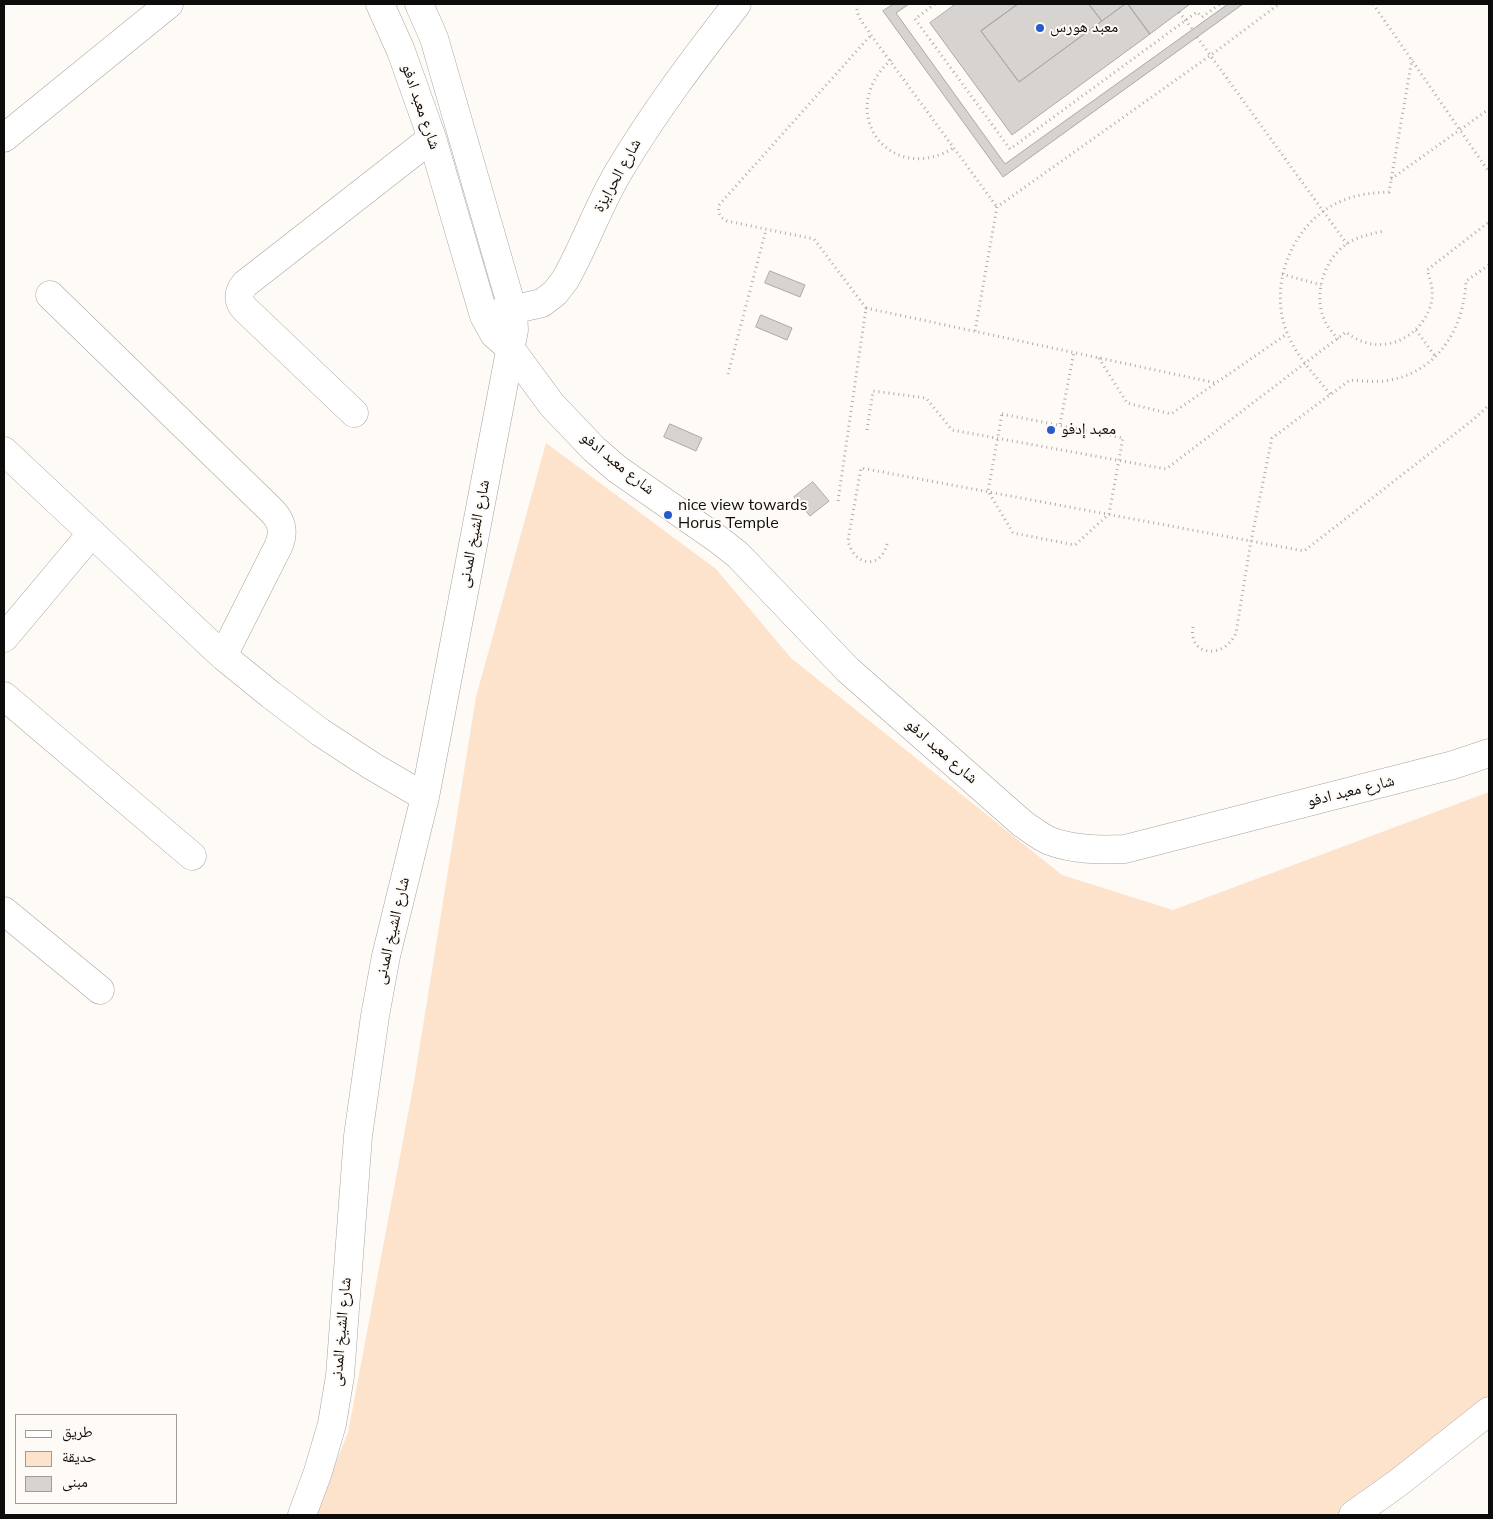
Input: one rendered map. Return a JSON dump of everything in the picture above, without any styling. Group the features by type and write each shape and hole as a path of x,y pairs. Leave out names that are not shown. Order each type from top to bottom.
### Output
{"street":[{"path":"4,138 169,4"},
{"name":"شارع معبد ادفو","path":"380,4 401,51 432,138 484,316 494,334 510,348 552,405 594,449 617,469 738,555 848,670 1023,824 1049,840 1069,847 1096,850 1125,849 1453,765 1489,753"},
{"name":"شارع معبد ادفو","path":"419,4 434,38 513,311 514,330 510,348"},
{"name":"شارع الحرايزة","path":"484,316 542,303 565,280 618,173 645,129 674,86 736,4"},
{"path":"354,413 241,305 239,294 244,284 432,138"},
{"path":"50,295 271,510 281,523 282,539 223,656"},
{"name":"شارع الشيخ المدنى","path":"302,1515 318,1472 329,1434 340,1376 353,1188 365,1076 386,956 425,797 510,348"},
{"path":"4,451 223,656 320,732 372,766 425,797"},
{"path":"4,638 92,533"},
{"path":"4,696 192,856"},
{"path":"4,911 100,990"},
{"path":"1353,1515 1398,1483 1489,1411"}],"path":[{"path":"857,4 858,16 997,207"},
{"path":"935,4 915,19 1010,149 1197,12 1202,17 1220,4"},
{"path":"975,331 997,207 1279,4"},
{"path":"1373,4 1489,172"},
{"path":"1179,12 1192,29"},
{"path":"872,35 719,205 718,211 723,219 766,230 814,239 866,308 1216,383"},
{"path":"1197,37 1346,244"},
{"path":"1330,394 1295,350 1287,334 1282,317 1280,299 1282,274 1288,255 1300,234 1323,212 1343,200 1368,193 1389,192 1412,59"},
{"path":"891,60 880,70 867,96 867,111 870,125 877,138 887,148 900,156 914,159 929,159 942,155 955,147"},
{"path":"1390,180 1489,109"},
{"path":"867,430 873,391 926,398 952,430 1166,470 1346,332 1359,341 1389,344 1404,339 1416,330 1426,317 1431,302 1432,285 1427,270 1489,222"},
{"path":"728,374 766,230"},
{"path":"1338,339 1326,322 1320,304 1321,285 1326,270 1334,255 1346,244 1364,235 1384,231"},
{"path":"1193,627 1192,636 1195,643 1210,651 1218,651 1225,648 1232,641 1236,633 1251,541 1272,438 1350,380 1386,381 1404,376 1420,368 1435,356 1455,330 1462,315 1466,282 1489,265"},
{"path":"1282,274 1321,285"},
{"path":"838,501 866,308"},
{"path":"1416,330 1435,356"},
{"path":"1098,358 1127,403 1171,414 1287,334"},
{"path":"1060,424 1074,352"},
{"path":"888,544 885,553 880,558 867,562 859,559 850,548 848,540 861,468 1304,551 1474,419 1489,405"},
{"path":"1002,414 1060,424 1123,438 1109,514 1075,545 1013,533 988,491 1002,414"}],"green space":[{"path":"546,443 716,569 791,658 1062,875 1173,910 1489,792 1489,1397 1341,1515 314,1515 348,1433 414,1082 476,697"}],"building":[{"path":"894,4 909,4 896,13 1005,164 1228,4 1243,4 1003,177 883,11"},
{"path":"956,4 1018,4 981,31 1019,82 1125,4 1128,4 1150,34 1012,135 930,23"},
{"path":"1018,4 1089,4 1102,21 1019,82 981,31"},
{"path":"1089,4 1125,4 1102,21"},
{"path":"1128,4 1190,4 1150,34"},
{"path":"770,271 805,285 800,297 765,283"},
{"path":"761,315 792,328 787,340 756,327"},
{"path":"670,424 702,438 696,451 664,437"},
{"path":"813,482 829,501 810,516 794,497"}],"place":[{"name":"معبد هورس","path":"1040,28"},
{"name":"معبد إدفو","path":"1051,430"},
{"name":"nice view towards Horus Temple","path":"668,515"}]}
